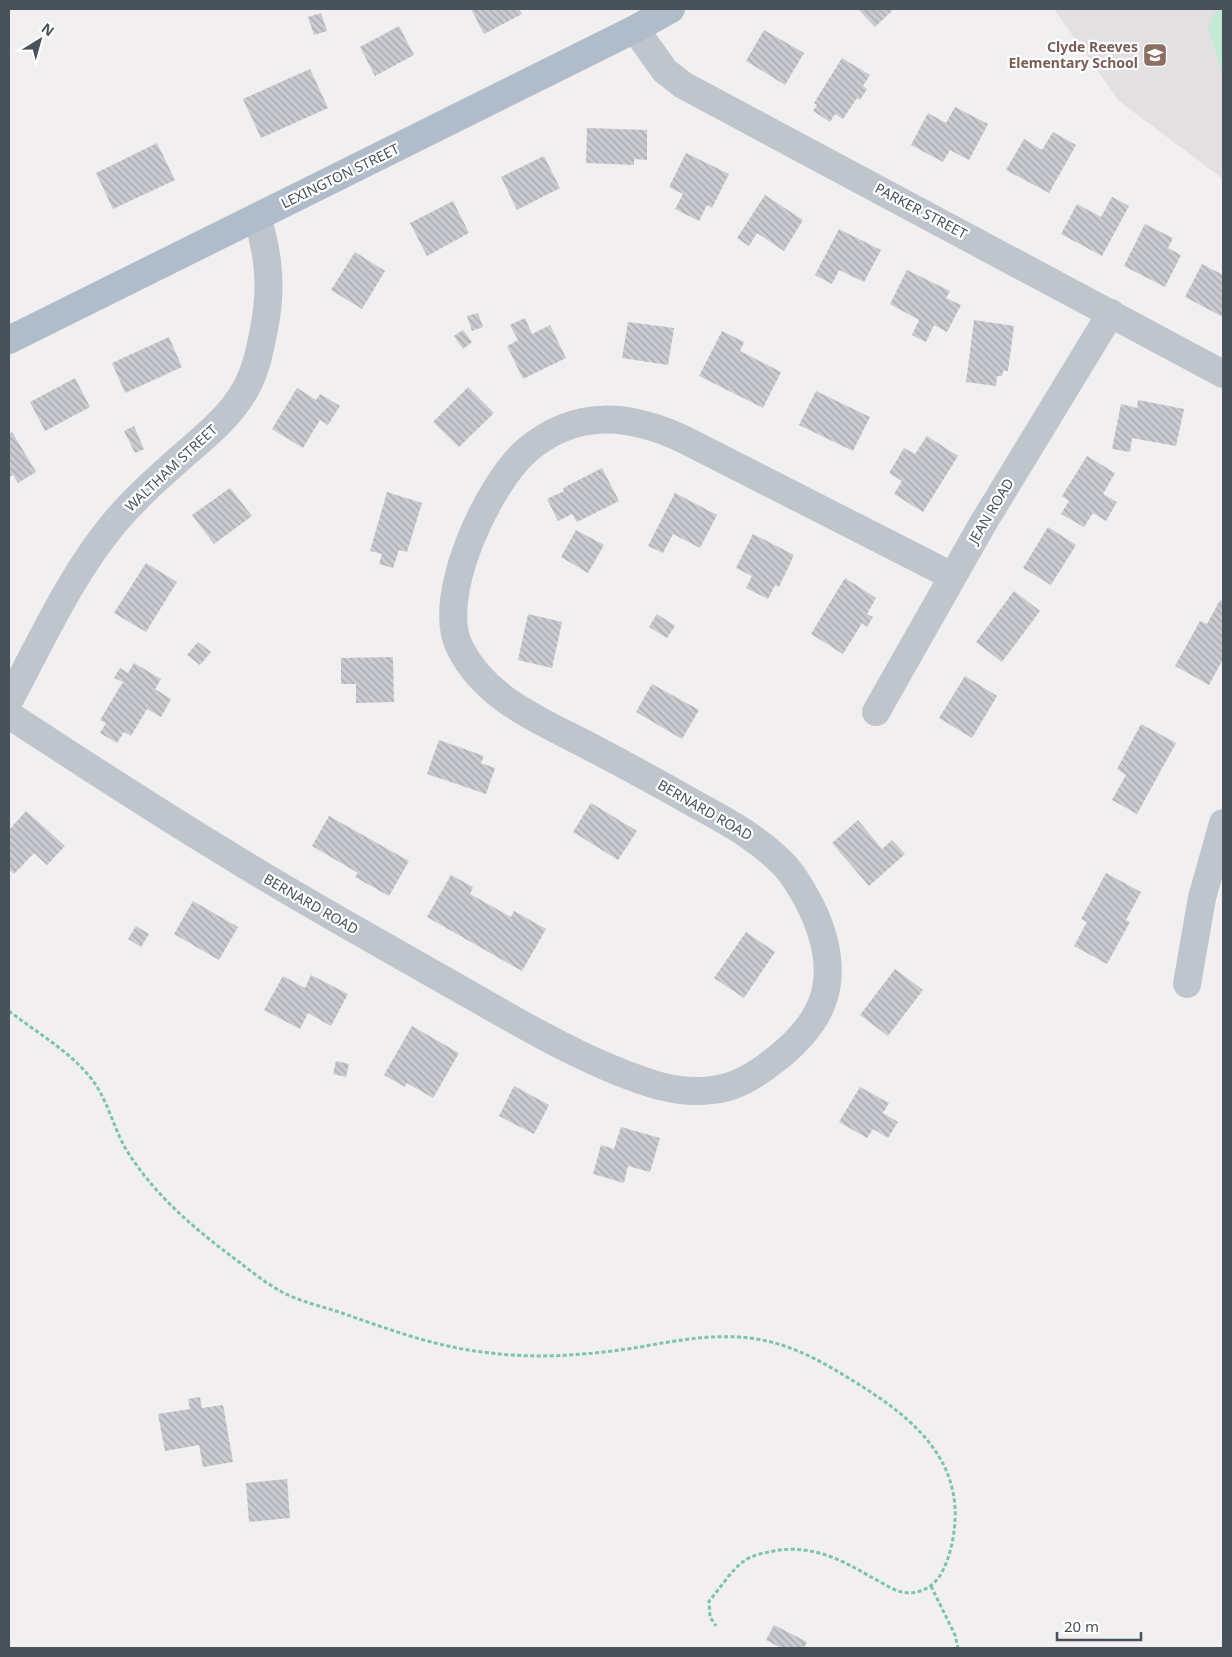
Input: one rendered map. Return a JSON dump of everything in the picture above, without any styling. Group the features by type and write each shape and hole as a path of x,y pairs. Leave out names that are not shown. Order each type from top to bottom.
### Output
{"main road":[{"name":"LEXINGTON STREET","path":"9,340 635,29 671,9"}],"street":[{"name":"PARKER STREET","path":"635,29 665,71 683,84 1223,374"},
{"name":"WALTHAM STREET","path":"9,701 77,574 105,534 136,499 216,426 245,390 260,348 267,316 269,282 267,251 257,217"},
{"name":"JEAN ROAD","path":"876,712 952,576 1111,313"},
{"name":"BERNARD ROAD","path":"9,715 271,881 568,1050 656,1086 692,1091 720,1089 752,1077 787,1050 802,1034 822,1004 827,991 829,965 815,915 801,888 788,869 748,834 622,763 519,709 496,694 482,680 459,647 453,628 452,615 459,573 480,520 512,465 543,439 567,427 593,420 633,420 659,428 685,440 952,576"},
{"path":"1187,984 1202,898 1223,823"}],"path":[{"path":"9,1011 71,1058 89,1075 102,1094 126,1149 160,1195 221,1248 283,1293 427,1342 488,1353 531,1356 630,1348 682,1340 736,1337 767,1340 797,1350 860,1384 910,1420 928,1439 942,1460 951,1483 956,1508 954,1534 942,1574 931,1586 922,1591 900,1592 842,1560 818,1552 792,1549 768,1552 744,1561 709,1601 710,1617 716,1626"},
{"path":"931,1586 956,1635 958,1648"}],"shaded area":[{"name":"Clyde Reeves Elementary School","path":"1054,9 1223,9 1223,179 1119,101"}],"green space":[{"path":"1217,9 1223,9 1223,75 1208,28"}],"building":[{"path":"471,9 519,9 522,14 484,34"},
{"path":"858,9 894,9 875,27"},
{"path":"321,13 327,31 314,35 308,17"},
{"path":"399,26 414,55 375,76 360,47"},
{"path":"764,30 804,53 785,85 746,61"},
{"path":"842,58 870,75 863,86 867,89 860,100 857,98 843,119 835,114 830,122 813,111 817,105 814,103"},
{"path":"310,69 328,108 261,138 243,99"},
{"path":"955,107 988,124 969,160 950,150 943,162 911,145 928,113 946,123"},
{"path":"587,128 647,130 647,160 634,159 634,165 586,163"},
{"path":"1053,132 1076,145 1049,193 1006,170 1024,139 1042,150"},
{"path":"157,143 175,180 113,209 96,173"},
{"path":"686,153 729,174 712,208 707,205 699,221 675,209 683,194 669,187"},
{"path":"544,156 560,188 517,210 501,177"},
{"path":"765,195 803,220 784,251 757,233 749,246 737,238"},
{"path":"1112,197 1129,206 1102,256 1061,234 1077,204 1101,217"},
{"path":"453,201 469,233 427,256 410,223"},
{"path":"1145,224 1173,238 1168,248 1181,255 1165,287 1124,266"},
{"path":"839,229 881,250 864,282 839,270 832,284 815,275"},
{"path":"355,252 385,271 362,309 331,290"},
{"path":"1202,264 1223,275 1223,317 1185,297"},
{"path":"907,270 950,291 946,298 961,305 947,332 934,325 926,342 912,335 919,320 890,304"},
{"path":"478,313 483,327 472,331 467,316"},
{"path":"525,318 532,334 550,325 566,358 523,379 507,346 518,340 510,325"},
{"path":"974,320 1014,326 1008,371 1003,371 1002,376 997,376 996,386 966,382"},
{"path":"628,322 674,328 668,365 622,358"},
{"path":"463,330 472,342 463,349 454,336"},
{"path":"722,331 744,342 740,351 781,372 763,408 699,376"},
{"path":"169,337 182,367 125,393 112,363"},
{"path":"75,378 90,407 45,431 30,402"},
{"path":"468,387 494,413 459,447 433,422"},
{"path":"297,388 316,400 320,394 340,406 328,425 320,420 303,448 272,429"},
{"path":"816,391 870,417 853,451 799,425"},
{"path":"1138,400 1184,409 1176,446 1132,438 1130,452 1112,449 1121,404 1137,408"},
{"path":"134,426 144,449 135,453 124,431"},
{"path":"12,432 36,472 18,483 13,475 9,477 9,434"},
{"path":"927,436 958,456 923,512 894,494 902,481 889,473 904,448 915,454"},
{"path":"1087,456 1115,473 1103,494 1117,502 1106,521 1093,513 1084,527 1061,514 1069,501 1062,496"},
{"path":"602,468 619,501 577,522 572,514 558,521 547,499 564,491 563,488"},
{"path":"230,488 252,516 214,544 192,515"},
{"path":"387,492 422,503 407,552 399,550 393,568 379,564 382,554 370,551"},
{"path":"675,493 717,515 700,548 673,534 663,553 648,546"},
{"path":"1048,527 1076,545 1051,585 1023,568"},
{"path":"576,530 604,545 588,573 561,557"},
{"path":"753,534 794,555 779,587 775,585 768,599 746,588 752,576 736,568"},
{"path":"146,563 177,582 146,632 114,613"},
{"path":"845,578 876,598 867,614 873,617 867,627 862,623 843,654 811,634"},
{"path":"1014,591 1040,611 1002,662 976,642"},
{"path":"1220,600 1223,602 1223,659 1209,685 1175,666 1200,621 1207,624"},
{"path":"528,614 562,622 552,668 518,660"},
{"path":"657,614 675,626 667,638 649,627"},
{"path":"198,642 211,652 200,665 187,655"},
{"path":"393,657 394,702 356,703 356,684 341,684 341,658"},
{"path":"134,663 161,679 155,689 171,699 161,717 147,709 131,736 124,732 117,743 100,733 106,723 100,720 123,682 114,678 120,668 128,673"},
{"path":"965,676 997,696 972,738 939,718"},
{"path":"652,684 699,710 682,739 636,712"},
{"path":"1141,724 1176,743 1137,814 1112,800 1126,775 1117,769"},
{"path":"439,740 484,756 481,763 495,768 486,794 427,774"},
{"path":"591,803 637,831 618,860 573,832"},
{"path":"26,811 65,846 47,865 34,853 14,874 9,869 9,830"},
{"path":"329,816 409,861 389,896 355,877 358,873 312,846"},
{"path":"858,820 882,849 892,840 905,854 869,886 832,843"},
{"path":"1106,873 1141,892 1126,920 1130,922 1107,964 1074,946 1087,922 1081,919"},
{"path":"451,875 473,887 470,894 511,917 514,911 546,929 522,971 427,917"},
{"path":"193,901 238,927 219,960 174,934"},
{"path":"136,926 149,934 141,947 128,939"},
{"path":"746,932 775,952 744,998 714,978"},
{"path":"895,969 923,990 888,1036 860,1015"},
{"path":"311,975 348,994 331,1026 308,1013 300,1029 264,1010 283,976 305,988"},
{"path":"412,1026 459,1053 433,1098 407,1083 405,1087 384,1075"},
{"path":"336,1061 349,1064 346,1077 333,1074"},
{"path":"514,1086 549,1105 534,1134 499,1116"},
{"path":"860,1087 889,1103 883,1113 898,1122 888,1138 873,1129 867,1138 839,1122"},
{"path":"621,1127 660,1138 650,1172 628,1166 624,1183 593,1174 601,1145 614,1149"},
{"path":"200,1397 202,1408 223,1405 233,1462 203,1467 199,1445 165,1451 158,1414 190,1409 188,1399"},
{"path":"287,1479 290,1518 249,1522 246,1483"},
{"path":"774,1625 807,1642 804,1648 781,1648 766,1640"}],"place":[{"name":"Clyde Reeves Elementary School","path":"1155,55"}]}
